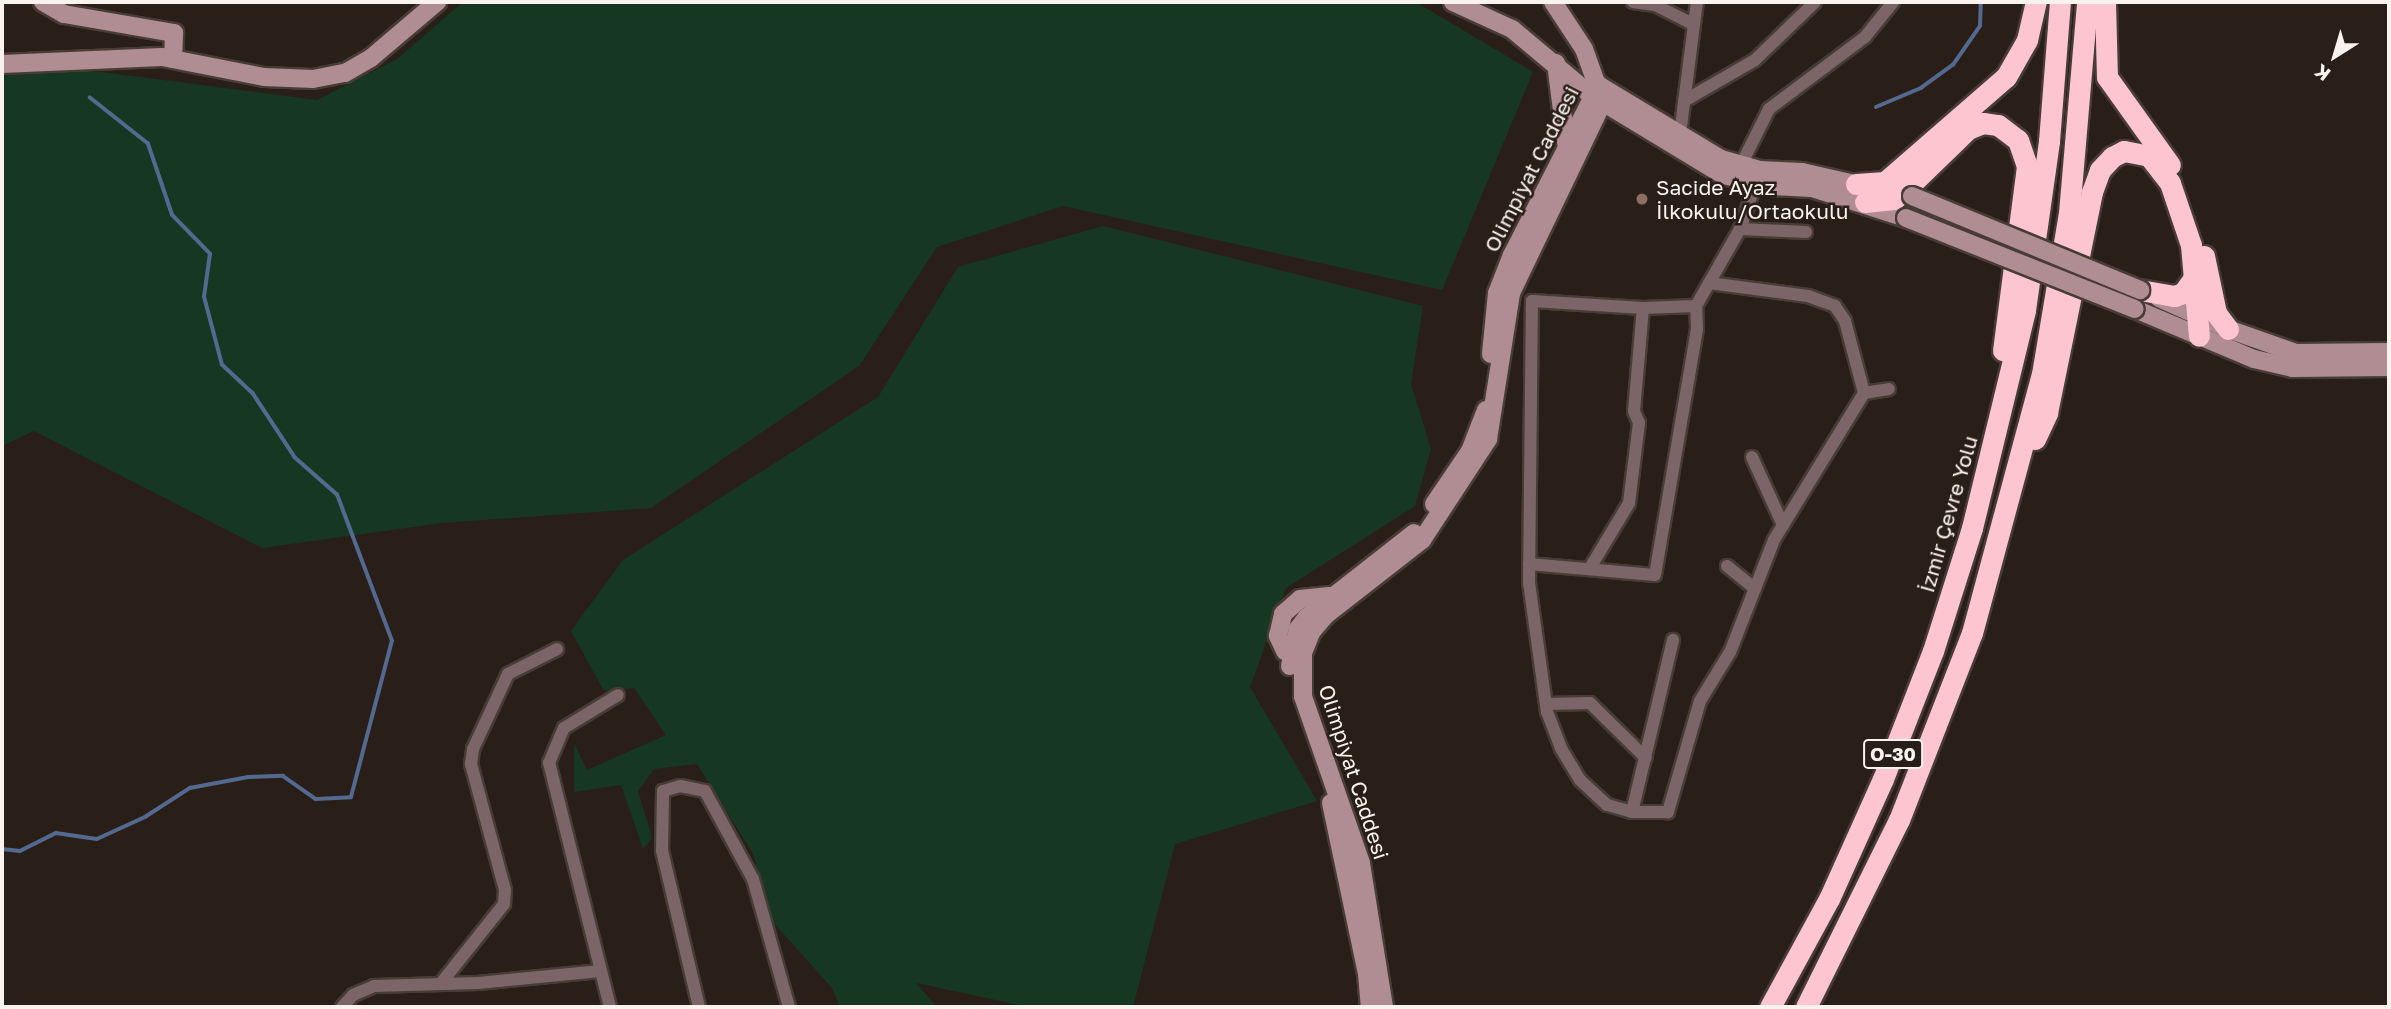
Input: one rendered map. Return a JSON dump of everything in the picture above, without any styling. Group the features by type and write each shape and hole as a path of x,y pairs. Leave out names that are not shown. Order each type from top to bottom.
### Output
{"highway":[{"path":"1899,190 2006,77 2027,40 2036,2"},
{"name":"İzmir Çevre Yolu","path":"1770,1007 1829,899 1883,779 1933,651 1983,487 2025,310 2049,141 2060,2"},
{"name":"O-30","path":"1806,1007 1899,820 1972,633 2042,374 2069,213 2087,2"},
{"path":"2105,2 2108,77 2190,200 2202,241 2199,336"},
{"path":"1899,190 1976,126 1991,124 2007,130 2024,152 2027,166 2022,220 1983,487"},
{"path":"2009,495 2047,413 2092,192 2100,170 2112,157 2136,152 2160,166 2179,202 2199,276 2216,313 2228,330"},
{"path":"1861,193 1885,182 1899,190 1906,218"},
{"path":"2137,300 2183,293 2199,276"}],"street":[{"path":"43,2 65,14 174,33 173,59"},
{"path":"2,64 173,59 264,77 313,79 345,73 371,58 436,2"},
{"path":"1453,2 1511,29 1598,94 1723,175 1756,183 1861,193"},
{"path":"1553,2 1584,48 1598,94 1680,134 1721,159 1861,193 1906,218 2137,300 2201,314 2228,330 2296,353 2389,352"},
{"path":"1633,2 1655,5 1693,24"},
{"path":"1680,134 1697,2"},
{"path":"1684,101 1755,60 1815,2"},
{"path":"1741,165 1769,109 1865,37 1894,2"},
{"path":"1556,63 1566,147"},
{"name":"Olimpiyat Caddesi","path":"1370,1007 1367,974 1327,786 1294,694 1292,651 1298,629 1329,596 1413,534 1470,451 1486,410 1497,293 1566,147 1598,94"},
{"name":"Olimpiyat Caddesi","path":"1384,1007 1361,863 1303,696 1300,673 1312,631 1327,614 1422,540 1488,439 1511,293 1598,94"},
{"path":"1529,564 1655,575 1697,329 1696,306 1740,229 1756,183"},
{"path":"1899,190 2137,300 2199,336 2254,359 2293,368 2389,367"},
{"path":"1740,229 1807,232"},
{"path":"1696,306 1643,308 1532,301 1529,564 1546,704 1561,748 1580,780 1607,805 1632,812 1668,812 1700,701 1730,652 1783,525 1864,393 1845,321 1835,306 1808,296 1709,283"},
{"path":"1590,568 1629,503 1639,423 1633,411 1643,308"},
{"path":"1864,393 1889,389"},
{"path":"1752,457 1783,525"},
{"path":"1727,566 1755,589"},
{"path":"1292,651 1312,631"},
{"path":"1632,812 1673,640"},
{"path":"442,982 505,904 505,890 471,764 473,749 508,674 557,649"},
{"path":"610,1007 549,763 564,729 618,695"},
{"path":"1546,704 1590,703 1646,758"},
{"path":"699,1007 662,850 663,791 680,786 705,791 753,878 789,1007"},
{"path":"342,1007 354,995 374,986 502,981 600,971"}],"green space":[{"path":"463,2 1416,2 1533,72 1442,290 1063,206 937,247 859,366 651,508 442,523 262,548 34,431 2,446 2,72 78,69 317,100 397,59"},
{"path":"1103,226 1423,306 1411,384 1431,449 1415,506 1286,588 1250,687 1317,801 1175,844 1133,1007 1028,1007 916,983 937,1007 840,1007 832,988 772,921 753,854 697,764 654,769 638,791 652,838 643,849 621,785 574,792 574,743 587,770 666,735 634,688 604,691 571,631 623,560 878,397 958,267"}],"waterway":[{"path":"1876,107 1921,88 1953,65 1980,26 1981,2"},
{"path":"2,849 20,851 56,833 97,839 145,817 190,788 248,777 283,776 316,799 351,797 392,641 337,495 295,458 253,394 222,365 204,297 210,254 172,215 148,144 90,98"}],"place":[{"name":"Sacide Ayaz İlkokulu/Ortaokulu","path":"1642,199"}]}
